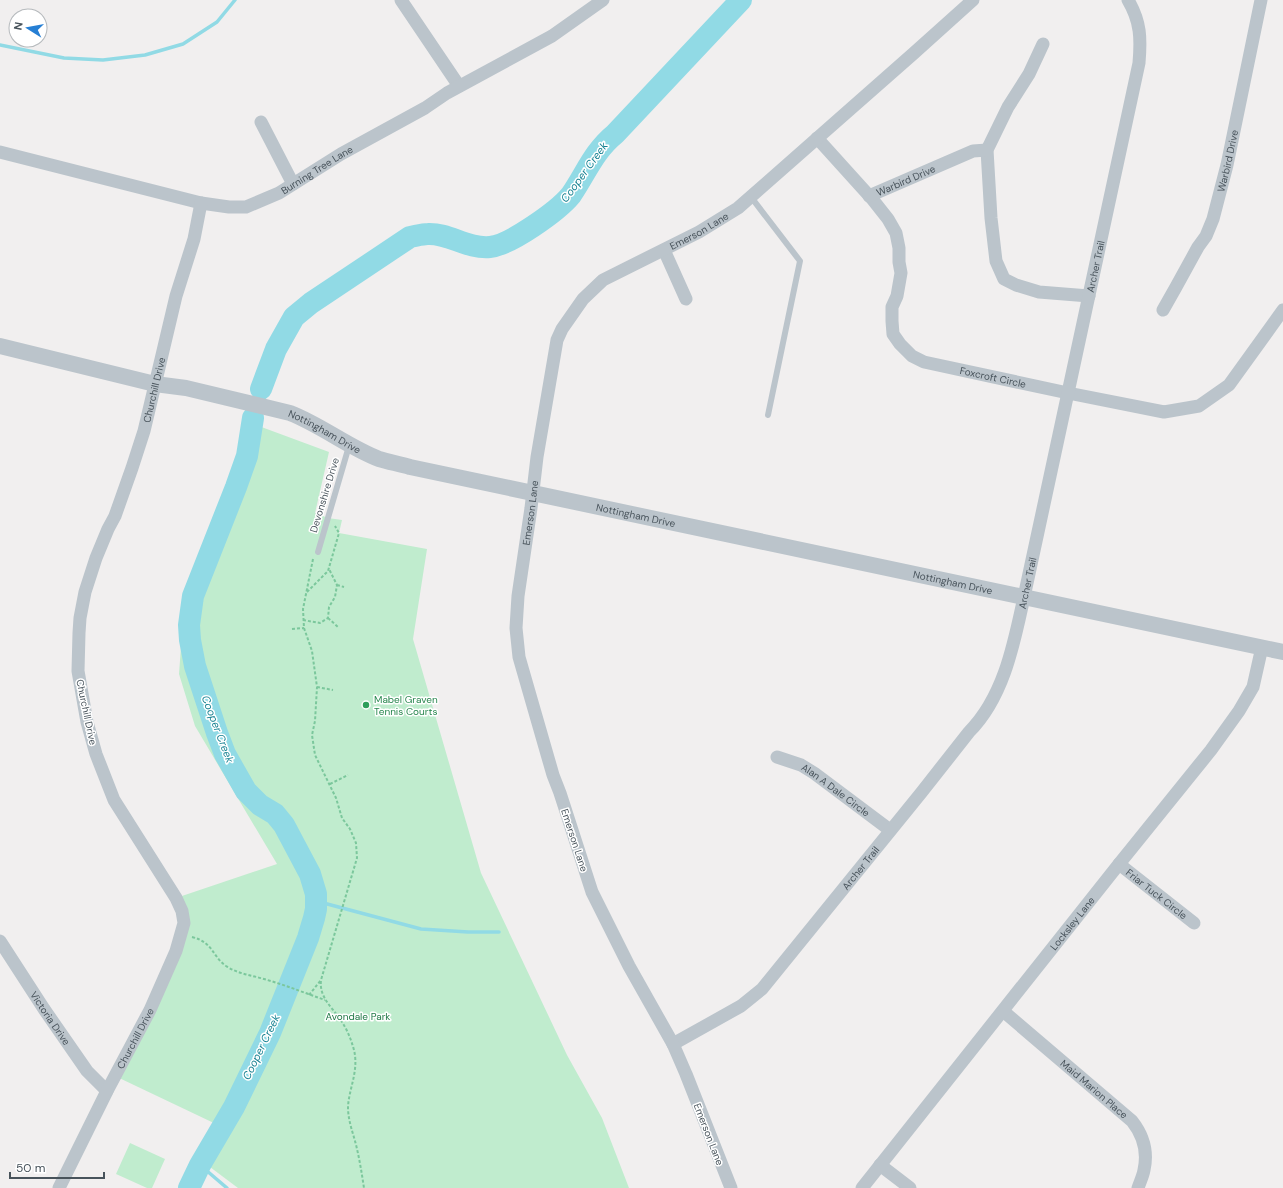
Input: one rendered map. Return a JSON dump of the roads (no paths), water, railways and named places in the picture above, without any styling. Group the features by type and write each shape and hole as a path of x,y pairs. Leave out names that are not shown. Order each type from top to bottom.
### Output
{"street":[{"path":"401,0 459,86"},
{"name":"Burning Tree Lane","path":"0,152 201,203 230,207 246,207 279,193 342,154 425,108 447,92 552,36 603,0"},
{"name":"Emerson Lane","path":"731,1188 673,1044 629,966 592,892 560,793 553,776 519,657 516,628 518,596 538,449 557,340 562,328 583,299 603,280 622,269 699,232 738,208 972,0"},
{"name":"Archer Trail","path":"673,1044 742,1006 762,989 976,724 1002,678 1012,649 1024,597 1139,63 1139,28 1134,11 1128,0"},
{"name":"Warbird Drive","path":"1162,310 1198,247 1206,236 1214,219 1227,166 1261,0"},
{"path":"1043,44 1029,74 1008,107 987,150 991,218 996,261 1004,278 1016,285 1039,292 1089,296"},
{"path":"261,122 293,184"},
{"name":"Foxcroft Circle","path":"817,138 869,196 888,219 896,233 901,273 897,296 892,307 894,334 900,344 912,356 924,362 1164,412 1199,406 1229,385 1283,310"},
{"name":"Warbird Drive","path":"869,196 972,151 987,150"},
{"name":"Churchill Drive","path":"59,1188 107,1091 150,1010 176,951 184,923 182,912 176,898 114,800 96,754 87,722 78,671 80,618 85,592 96,558 115,516 144,431 176,296 194,239 201,203"},
{"path":"664,250 686,299"},
{"name":"Nottingham Drive","path":"0,346 155,384 186,388 290,413 328,431 379,459 410,467 1283,652"},
{"name":"Locksley Lane","path":"862,1188 1211,750 1239,711 1253,687 1262,647"},
{"name":"Alan A Dale Circle","path":"777,757 801,765 814,773 890,830"},
{"name":"Friar Tuck Circle","path":"1119,864 1194,923"},
{"name":"Victoria Drive","path":"0,941 44,1009 87,1071 107,1091"},
{"name":"Maid Marion Place","path":"1003,1011 1132,1121 1139,1130 1145,1152 1144,1170 1138,1188"},
{"path":"880,1165 910,1188"}],"lane":[{"path":"751,196 800,261 768,415"},
{"name":"Devonshire Drive","path":"318,552 350,444"}],"waterway":[{"path":"0,45 64,58 103,60 145,55 183,44 217,22 235,0"},
{"name":"Cooper Creek","path":"261,389 276,349 294,317 311,303 410,237 436,234 474,246 490,247 499,245 521,234 556,210 571,195 601,148 741,0"},
{"name":"Cooper Creek","path":"189,1188 200,1165 234,1107 270,1033 308,938 316,909 316,894 310,874 284,825 275,814 260,805 246,791 225,754 195,666 190,640 189,625 193,596 247,456 253,418"},
{"path":"316,901 421,929 499,932"},
{"path":"200,1165 227,1188"}],"place":[{"name":"Mabel Graven Tennis Courts","path":"366,705"}],"park label":[{"name":"Avondale Park","path":"358,1016"}]}
